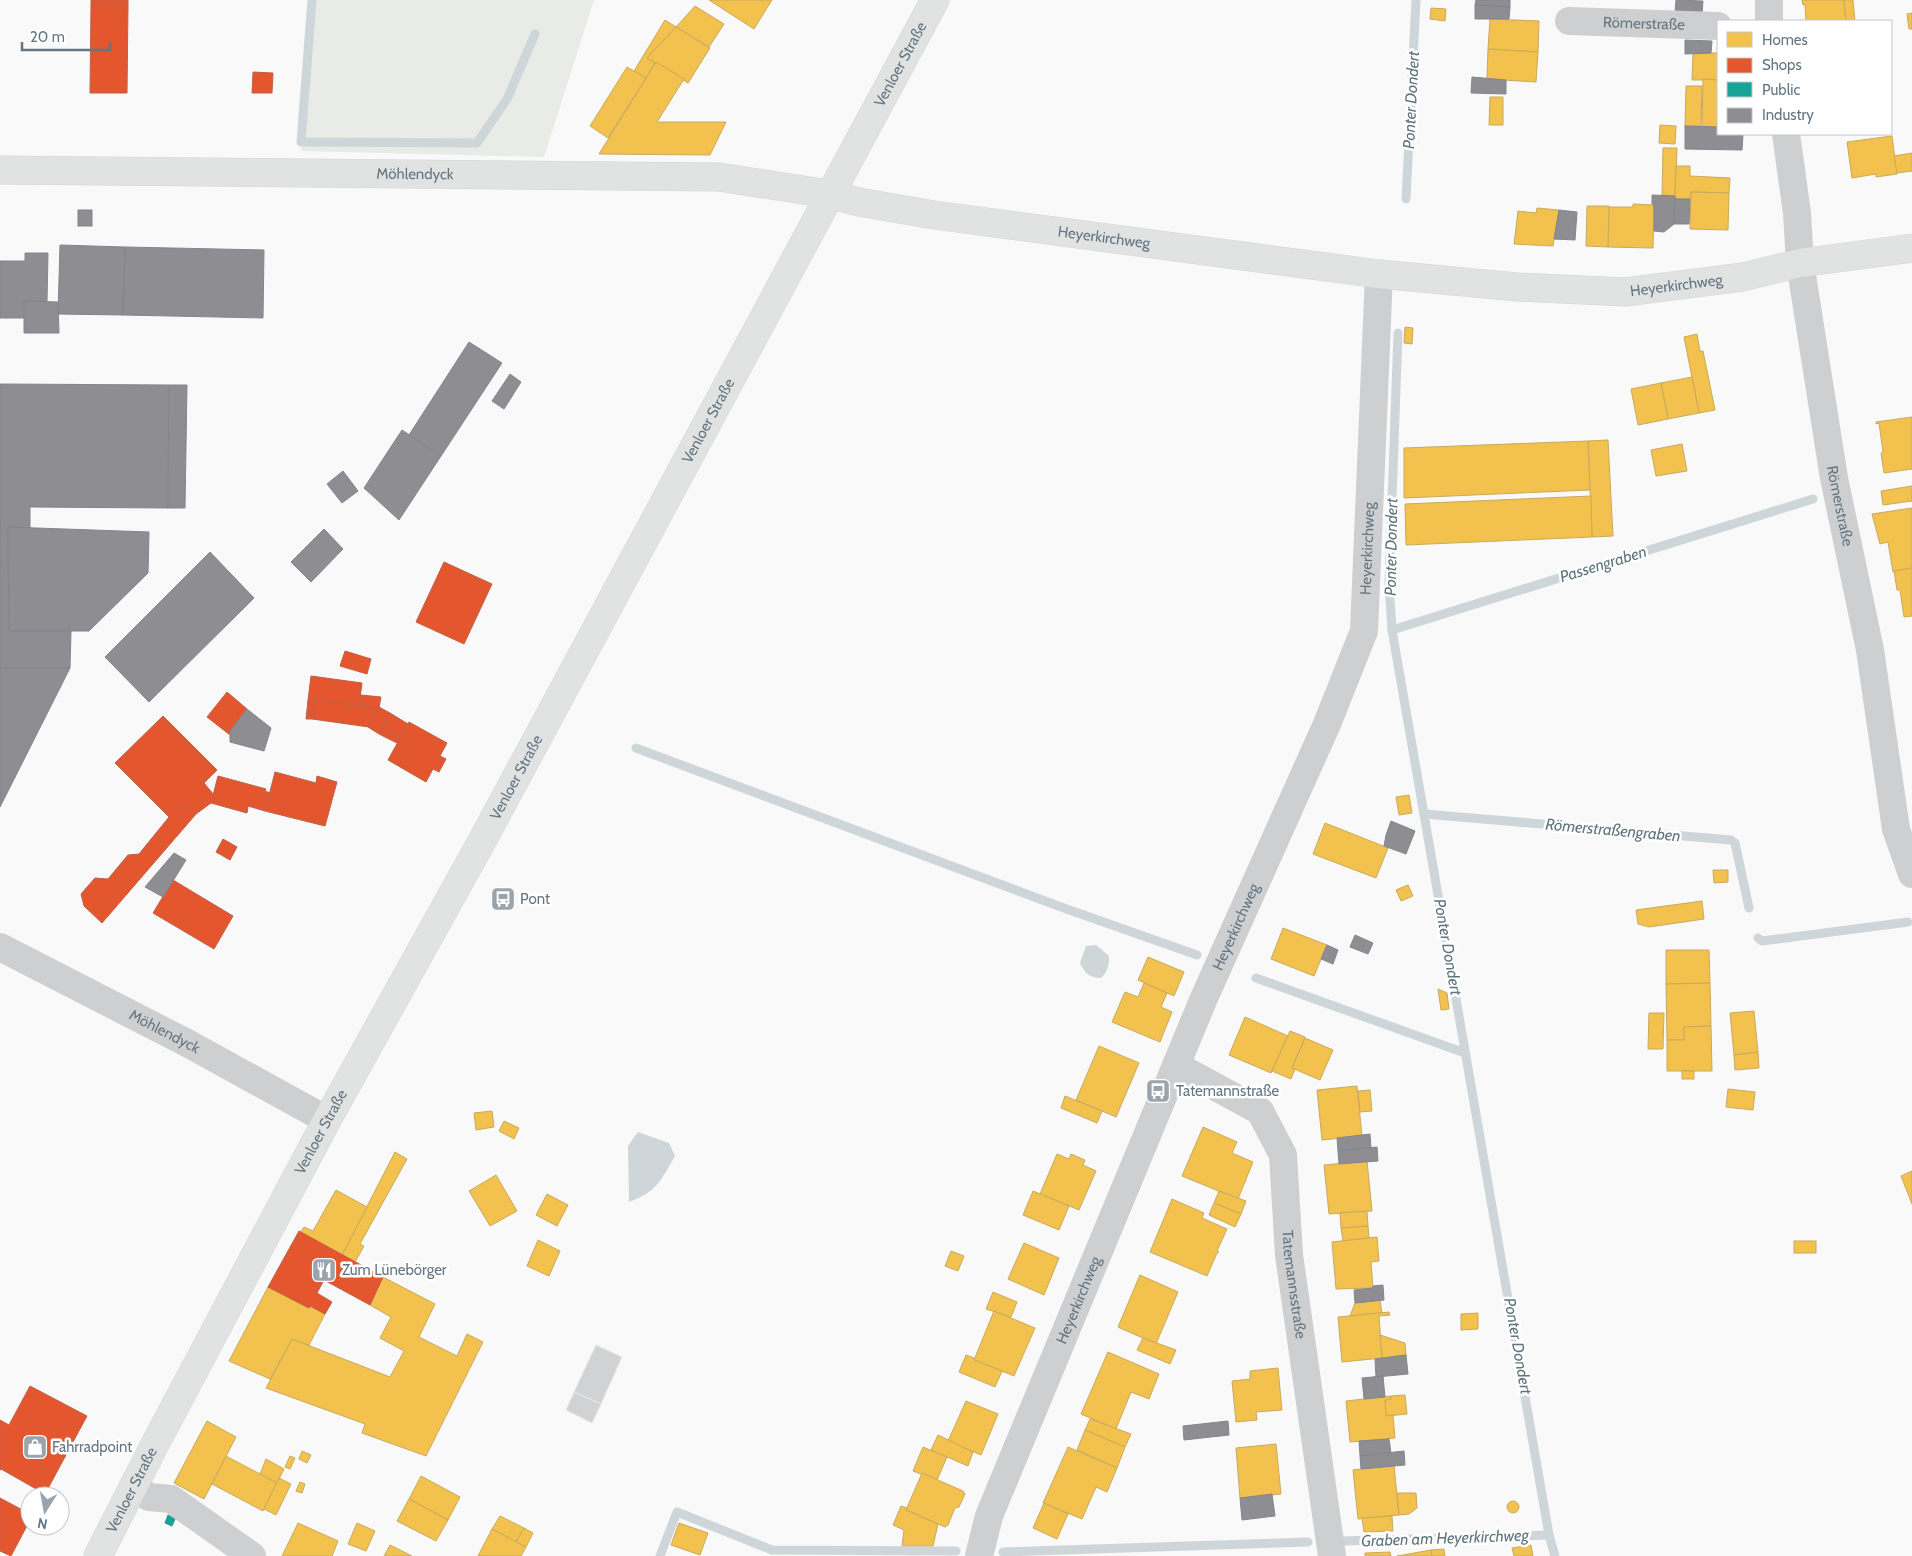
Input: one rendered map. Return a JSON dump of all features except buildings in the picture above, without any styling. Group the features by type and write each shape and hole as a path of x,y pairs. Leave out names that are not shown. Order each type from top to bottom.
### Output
{"street":[{"name":"Venloer Straße","path":"98,1556 154,1446 327,1120 482,842 935,0"},
{"path":"1768,0 1770,20"},
{"name":"Römerstraße","path":"1568,21 1717,26"},
{"name":"Römerstraße","path":"1786,135 1797,213 1800,263 1834,478 1870,650 1896,829 1912,874"},
{"name":"Möhlendyck","path":"0,170 719,177 830,194"},
{"name":"Heyerkirchweg","path":"830,194 859,202 934,216 1379,274 1516,287 1625,292 1743,277 1800,263 1912,248"},
{"name":"Heyerkirchweg","path":"979,1556 989,1516 1208,989 1327,724 1364,631 1379,274"},
{"name":"Möhlendyck","path":"0,948 189,1044 327,1120"},
{"name":"Tatemannsstraße","path":"1177,1066 1260,1111 1283,1155 1289,1255 1332,1556"},
{"path":"134,1487 149,1497 170,1499 252,1556"}],"shaded area":[{"path":"312,0 594,0 544,157 301,151"},
{"path":"1096,945 1109,956 1108,968 1101,978 1088,974 1080,963 1086,946"},
{"path":"638,1132 669,1143 675,1156 662,1178 652,1189 629,1202 628,1146"}],"waterway":[{"path":"312,0 301,142 477,143 507,99 535,34"},
{"name":"Ponter Dondert","path":"1406,199 1416,0"},
{"name":"Ponter Dondert","path":"1398,333 1389,583 1392,630 1549,1535 1555,1556"},
{"name":"Passengraben","path":"1392,630 1813,499"},
{"path":"636,748 1061,907 1197,955"},
{"name":"Römerstraßengraben","path":"1424,814 1731,840 1735,843 1749,908"},
{"name":"Römerstraßengraben","path":"1758,938 1762,941 1908,922"},
{"path":"1256,978 1465,1053"},
{"name":"Graben am Heyerkirchweg","path":"660,1556 677,1512 772,1550 956,1551"},
{"name":"Graben am Heyerkirchweg","path":"1341,1541 1549,1535"},
{"name":"Graben am Heyerkirchweg","path":"1003,1552 1308,1542"}],"place":[{"name":"Pont","path":"503,899"},
{"name":"Tatemannstraße","path":"1158,1091"},
{"name":"Zum Lünebörger","path":"324,1270"},
{"name":"Fahrradpoint","path":"35,1447"}]}
